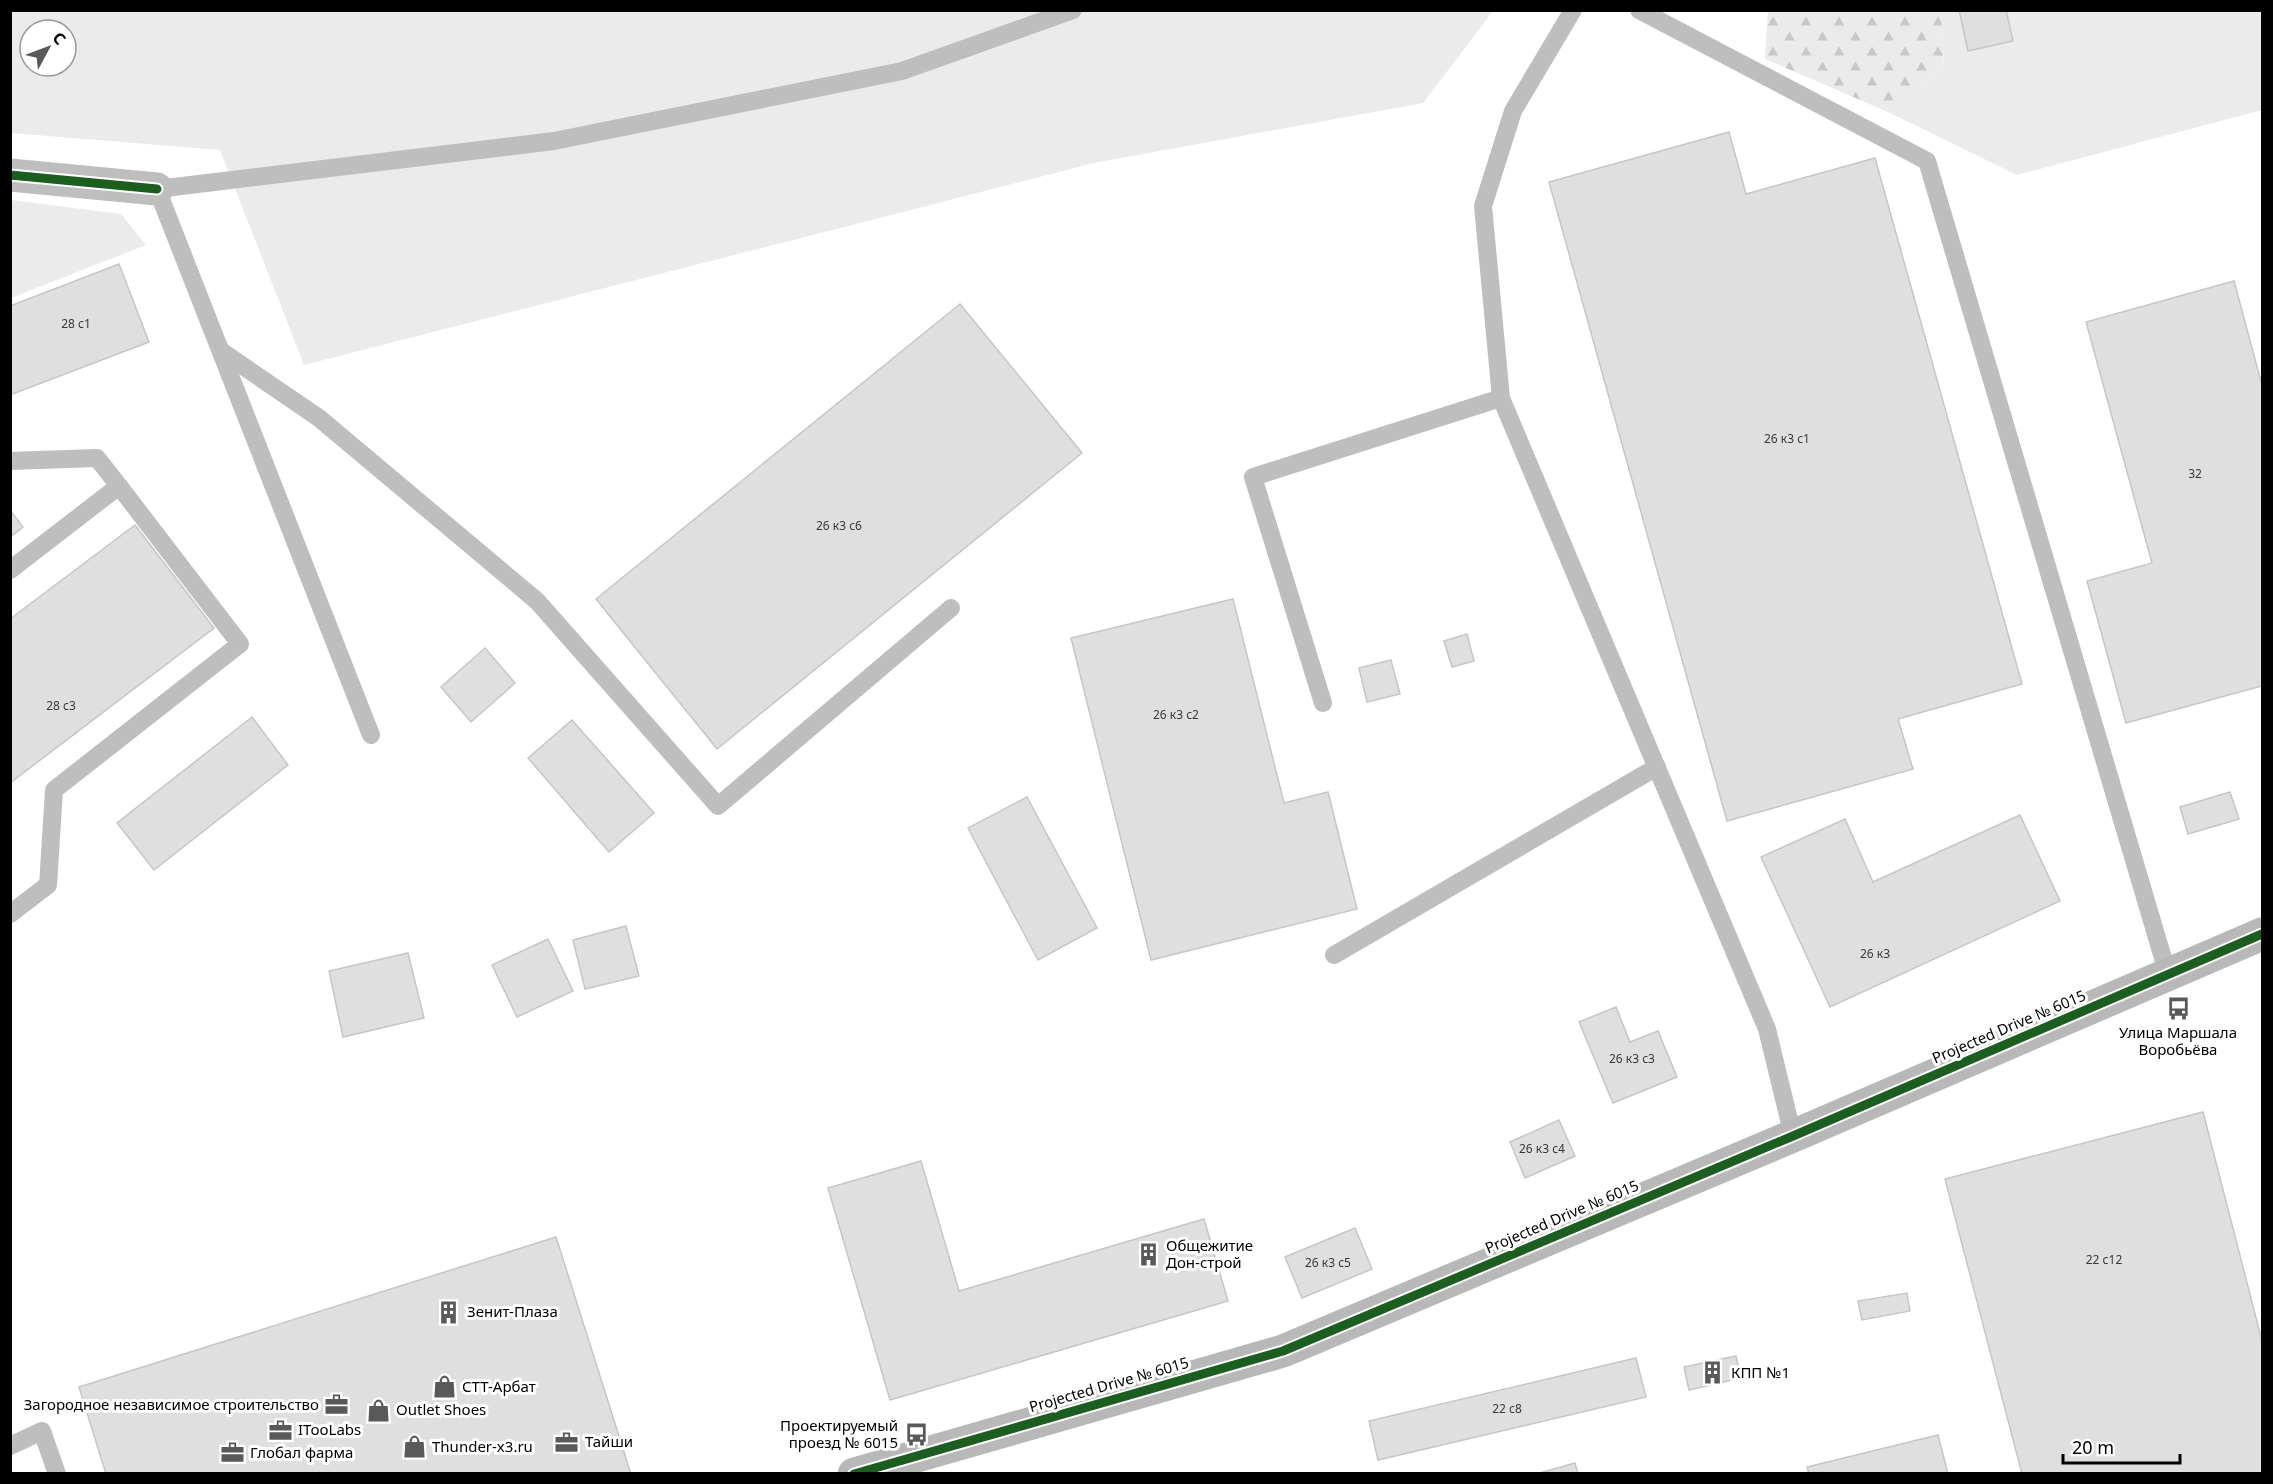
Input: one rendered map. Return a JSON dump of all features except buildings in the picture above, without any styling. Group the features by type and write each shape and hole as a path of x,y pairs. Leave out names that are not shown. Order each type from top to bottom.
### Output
{"street":[{"path":"10,175 157,189"},
{"name":"Projected Drive № 6015","path":"854,1473 1283,1352 2262,934"}],"lane":[{"path":"371,735 157,189 554,141 902,71 1073,10"},
{"path":"1573,10 1513,111 1483,206 1501,398 1767,1029 1793,1136"},
{"path":"1640,10 1927,161 2168,975"},
{"path":"221,351 319,418 537,601 718,806 951,608"},
{"path":"1323,703 1252,477 1501,398"},
{"path":"10,461 98,458 240,644 54,790 48,885 10,914"},
{"path":"10,570 119,486"},
{"path":"1334,955 1657,767"},
{"path":"10,1446 42,1431 57,1473"}],"green space":[{"path":"10,11 1493,11 1423,103 1094,163 304,365 220,150 11,133"},
{"path":"1768,11 1941,11 1944,66 1890,113 1765,59"},
{"path":"1941,11 2262,11 2262,110 2017,175 1890,113 1944,66"},
{"path":"11,200 121,214 146,245 11,298"}],"cycle path":[{"path":"10,175 157,189"},
{"path":"854,1474 1283,1351 1793,1136 2262,934"}],"place":[{"name":"Улица Маршала Воробьёва","path":"2178,1009"},
{"name":"Общежитие Дон-строй","path":"1148,1255"},
{"name":"Зенит-Плаза","path":"449,1312"},
{"name":"КПП №1","path":"1713,1373"},
{"name":"СТТ-Арбат","path":"444,1387"},
{"name":"Загородное независимое строительство","path":"337,1405"},
{"name":"Outlet Shoes","path":"378,1410"},
{"name":"ITooLabs","path":"280,1430"},
{"name":"Проектируемый проезд № 6015","path":"916,1435"},
{"name":"Тайши","path":"567,1442"},
{"name":"Thunder-x3.ru","path":"414,1447"},
{"name":"Глобал фарма","path":"232,1453"}]}
